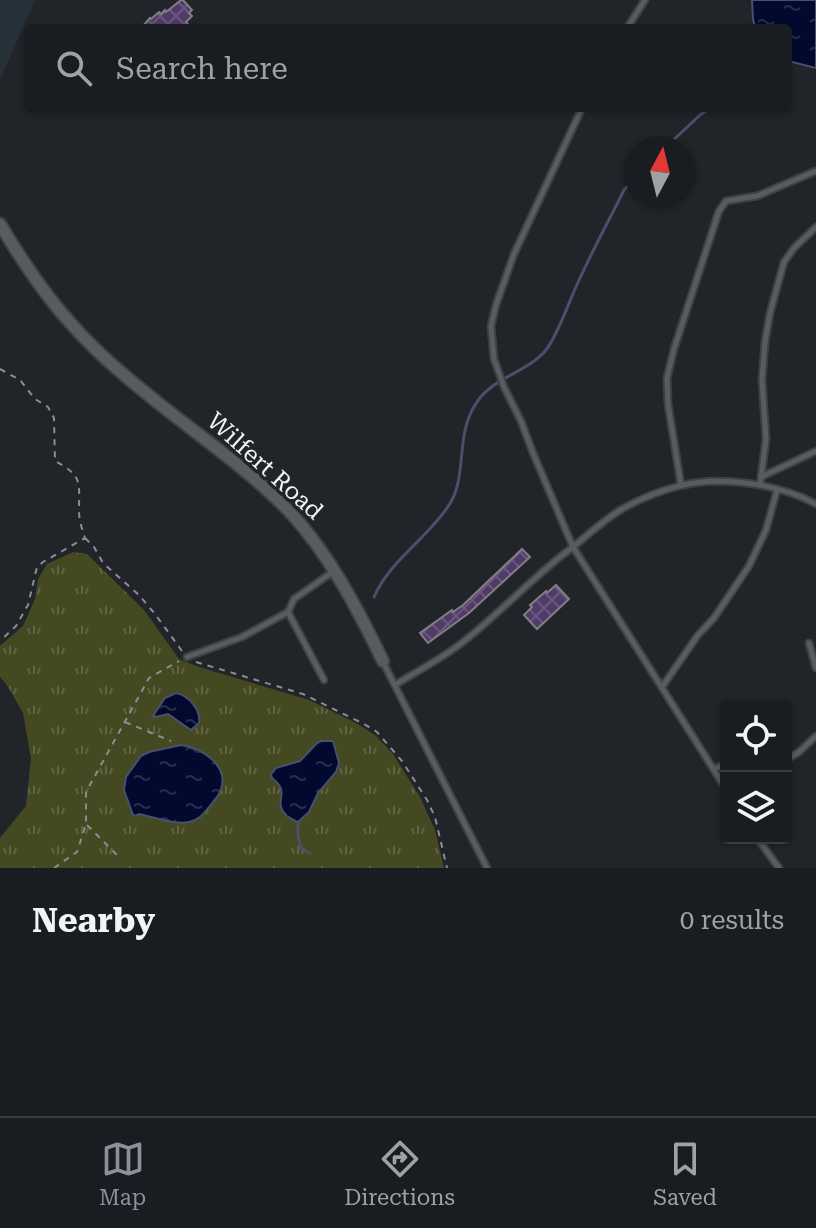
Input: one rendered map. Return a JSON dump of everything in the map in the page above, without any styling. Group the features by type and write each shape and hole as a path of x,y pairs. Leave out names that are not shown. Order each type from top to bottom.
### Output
{"street":[{"name":"Wilfert Road","path":"0,224 44,292 76,330 288,510 334,570 383,661"}],"lane":[{"path":"630,24 645,0"},
{"path":"580,112 514,254 496,305 491,326 494,359 573,547 720,779"},
{"path":"681,485 667,378 722,204 757,196 816,171"},
{"path":"760,485 766,439 762,380 770,313 784,262 816,227"},
{"path":"761,477 816,451"},
{"path":"395,685 457,647 550,564 619,511 648,496 681,485 735,482 760,485 816,504"},
{"path":"662,687 749,566 766,530 777,490"},
{"path":"187,657 242,637 288,612 294,599 334,570"},
{"path":"288,612 324,680"},
{"path":"809,643 816,668"},
{"name":"Wilfert Road","path":"383,661 487,868"},
{"path":"792,756 816,736"},
{"path":"714,769 720,766"},
{"path":"761,844 779,868"}],"path":[{"path":"0,369 20,380 35,399 48,407 54,418 55,461 67,467 80,484 79,516 85,538 103,563 139,595 176,645 196,662 303,694 377,732 402,761 427,800 438,826 447,868"},
{"path":"0,641 16,626 28,605 37,567 85,538"},
{"path":"54,868 77,852 86,824 86,792 149,678 187,657"},
{"path":"125,722 171,741"},
{"path":"86,824 117,855"}],"shaded area":[{"path":"0,0 35,0 24,24 0,80"}],"green space":[{"path":"73,552 87,554 144,610 179,659 309,700 375,735 393,754 420,797 435,830 444,868 0,868 0,838 26,806 31,758 23,713 0,677 0,646 23,626 35,599 38,579 47,564"}],"water":[{"path":"752,0 816,0 816,68 792,62 792,24 754,24"},
{"path":"176,693 190,700 196,709 199,723 191,730 168,714 153,716 165,698"},
{"path":"321,741 333,741 339,763 309,812 298,822 282,810 281,788 271,774 276,768 300,761"},
{"path":"181,745 198,750 218,766 222,783 218,796 196,820 189,822 133,815 124,790 126,777 141,756"}],"building":[{"path":"183,0 192,10 189,13 192,16 186,22 188,24 145,24 159,12 166,12"},
{"path":"522,549 530,557 469,613 428,643 420,633 463,605"},
{"path":"556,585 569,599 537,629 524,615 532,607 530,605"}],"waterway":[{"path":"678,136 704,112"},
{"path":"374,597 389,572 438,520 454,496 465,431 475,405 490,388 529,365 546,350 624,190"},
{"path":"298,822 301,849 310,853"}]}
